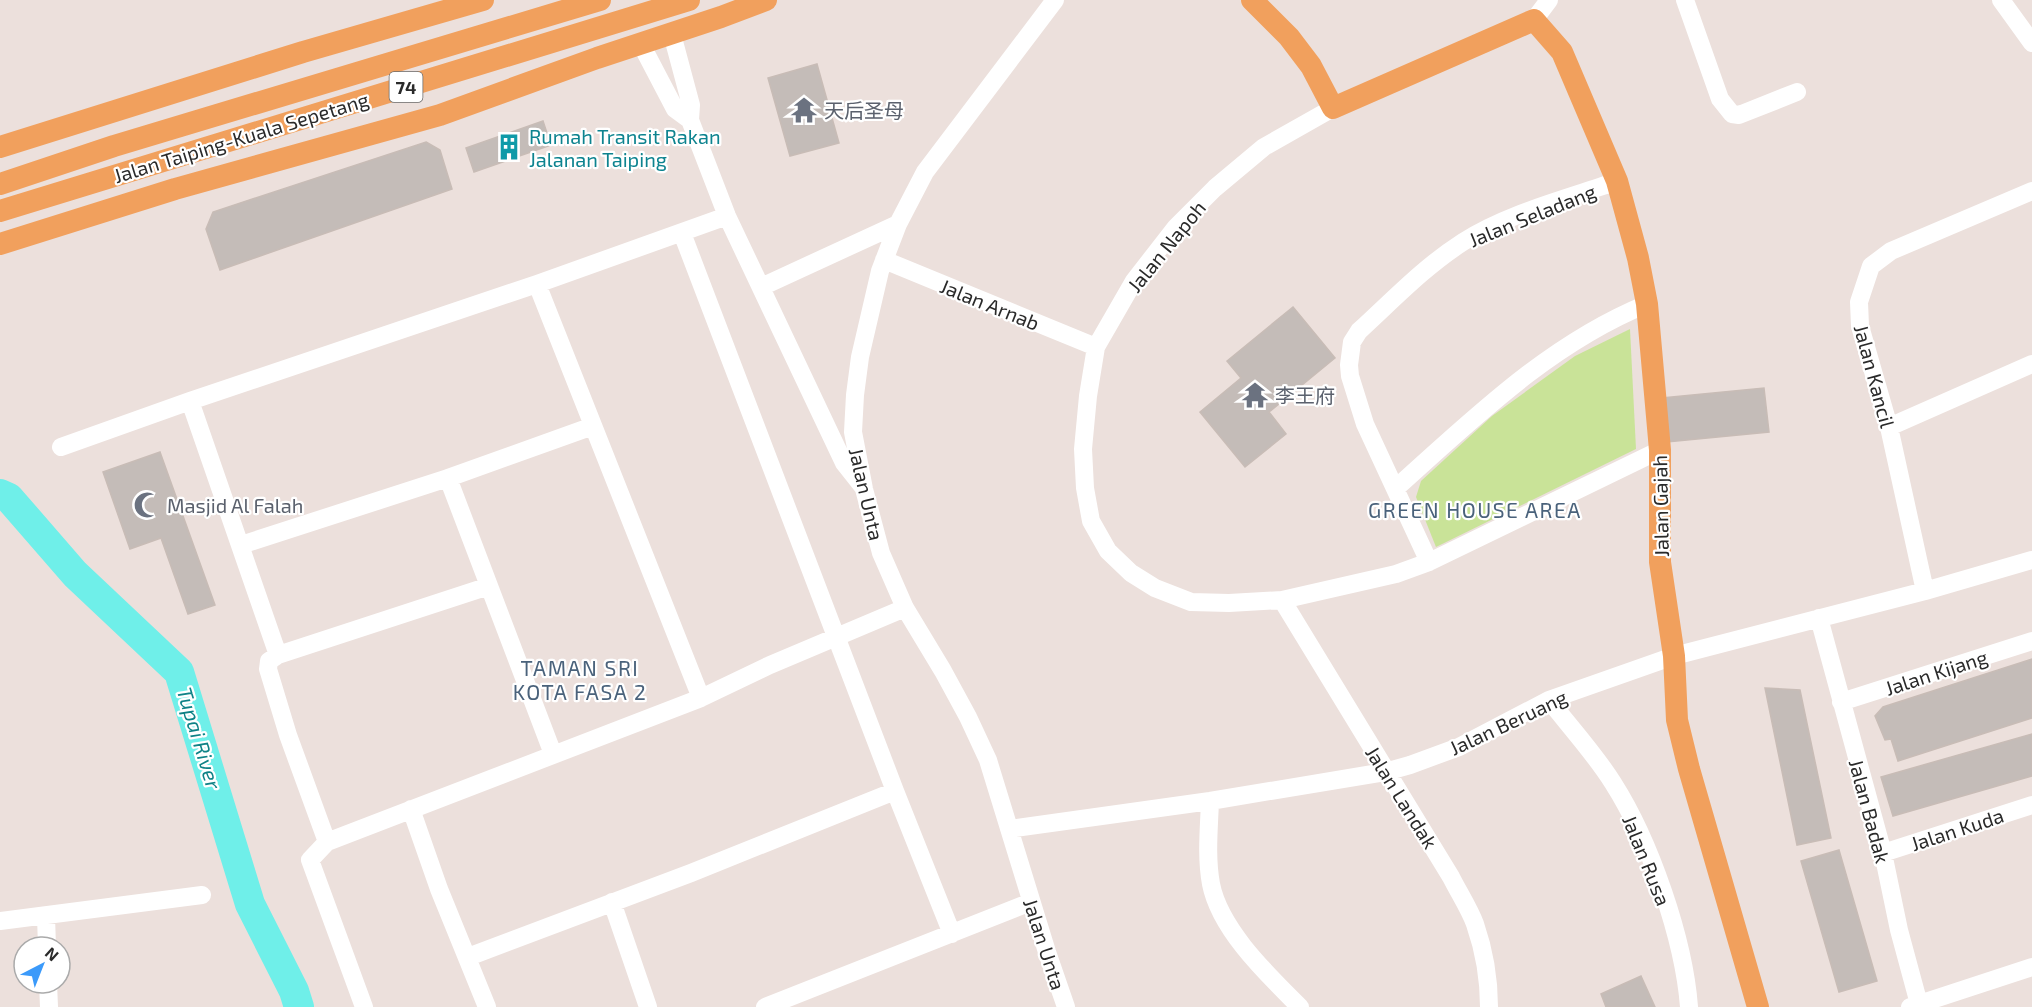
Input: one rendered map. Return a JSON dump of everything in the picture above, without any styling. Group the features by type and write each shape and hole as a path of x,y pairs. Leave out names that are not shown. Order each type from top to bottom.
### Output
{"main road":[{"path":"0,147 303,52 483,0"},
{"name":"Jalan Taiping-Kuala Sepetang","path":"0,184 114,146 600,0"},
{"name":"Jalan Taiping-Kuala Sepetang","path":"0,211 689,0"},
{"path":"0,244 176,189 440,115 766,0"},
{"path":"1252,0 1289,37 1311,66 1333,108"},
{"name":"Jalan Napoh","path":"1333,108 1534,20"},
{"name":"Jalan Gajah","path":"1534,20 1562,52 1617,181 1638,258 1647,304 1660,450 1660,562 1674,656 1677,720 1686,759 1758,1007"}],"street":[{"name":"Jalan Unta","path":"1055,0 925,172 898,224 884,260 860,357 853,432 864,489 881,553 905,608 968,717 988,760 1066,1007"},
{"name":"Jalan Napoh","path":"1534,20 1549,0"},
{"path":"1685,0 1720,99 1732,114 1739,116 1797,92"},
{"path":"2001,0 2032,43"},
{"path":"672,34 691,105 690,120 728,216 844,463 864,489"},
{"path":"641,44 675,109 690,120"},
{"name":"Jalan Napoh","path":"1333,108 1264,147 1207,196 1176,227 1134,281 1096,347 1084,438 1084,478 1091,521 1108,551 1131,573 1155,588 1191,602 1229,603 1282,600 1396,574 1429,562 1660,450"},
{"name":"Jalan Seladang","path":"1429,562 1365,424 1350,376 1352,342 1359,331 1415,277 1463,242 1508,220 1617,181"},
{"name":"Jalan Kancil","path":"1925,591 1889,427 1860,326 1860,302 1871,266 1891,251 2032,191"},
{"path":"61,447 728,216"},
{"path":"761,286 898,224"},
{"path":"682,233 952,934"},
{"name":"Jalan Arnab","path":"884,260 1096,347"},
{"path":"537,284 701,698"},
{"path":"1396,488 1478,414 1558,351 1626,313 1647,304"},
{"path":"1889,427 2032,364"},
{"path":"810,390 853,432"},
{"path":"190,401 278,655"},
{"path":"241,545 448,478 593,426"},
{"path":"448,478 554,754"},
{"name":"Jalan Beruang","path":"1009,829 1210,801 1385,772 1460,747 1549,700 1674,656 1925,591 2032,560"},
{"path":"327,842 288,735 267,669 269,661 278,655 489,586"},
{"name":"Jalan Landak","path":"1282,600 1451,878 1474,922 1483,952 1489,1007"},
{"path":"364,1007 310,860 327,842 701,698 770,665 905,608"},
{"name":"Jalan Badak","path":"1819,618 1882,853 1914,1005"},
{"name":"Jalan Kijang","path":"1841,702 2032,641"},
{"name":"Jalan Rusa","path":"1549,700 1613,783 1645,842 1682,960 1687,979 1689,1007"},
{"path":"468,957 702,869 895,791"},
{"path":"1210,801 1208,852 1211,885 1221,912 1238,938 1272,980 1300,1007"},
{"name":"Jalan Kuda","path":"1882,853 2032,805"},
{"path":"411,809 439,889 487,1007"},
{"path":"0,921 202,895"},
{"path":"612,902 648,1007"},
{"path":"765,1007 1032,902"},
{"path":"46,916 47,935"},
{"path":"1914,1005 2032,967"}],"green space":[{"path":"1630,329 1636,449 1436,547 1416,497 1421,481 1492,416 1575,356"}],"building":[{"name":"天后圣母","path":"817,64 839,143 790,156 768,78"},
{"name":"Rumah Transit Rakan Jalanan Taiping","path":"543,121 551,145 474,172 466,148"},
{"path":"426,142 440,150 452,189 220,270 206,229 213,212"},
{"name":"李王府","path":"1293,307 1335,358 1269,412 1286,434 1245,467 1200,412 1241,378 1227,361"},
{"path":"1764,388 1769,432 1667,442 1662,398"},
{"name":"Masjid Al Falah","path":"160,452 215,605 188,614 161,538 130,549 103,472"},
{"path":"2032,659 2032,718 1898,761 1891,739 1885,740 1875,716 1883,707"},
{"path":"1765,688 1800,690 1831,838 1797,845"},
{"path":"2032,734 2032,776 1893,816 1881,777"},
{"path":"1839,850 1877,981 1839,992 1801,861"},
{"path":"1641,976 1655,1007 1606,1007 1601,994"}],"waterway":[{"name":"Tupai River","path":"0,494 9,498 75,574 179,672 250,904 294,991 299,1007"}],"place":[{"name":"天后圣母","path":"804,110"},
{"name":"Rumah Transit Rakan Jalanan Taiping","path":"509,147"},
{"name":"李王府","path":"1255,395"},
{"name":"Masjid Al Falah","path":"147,505"}],"district":[{"name":"GREEN HOUSE AREA","path":"1475,509"},
{"name":"TAMAN SRI KOTA FASA 2","path":"580,679"}]}
